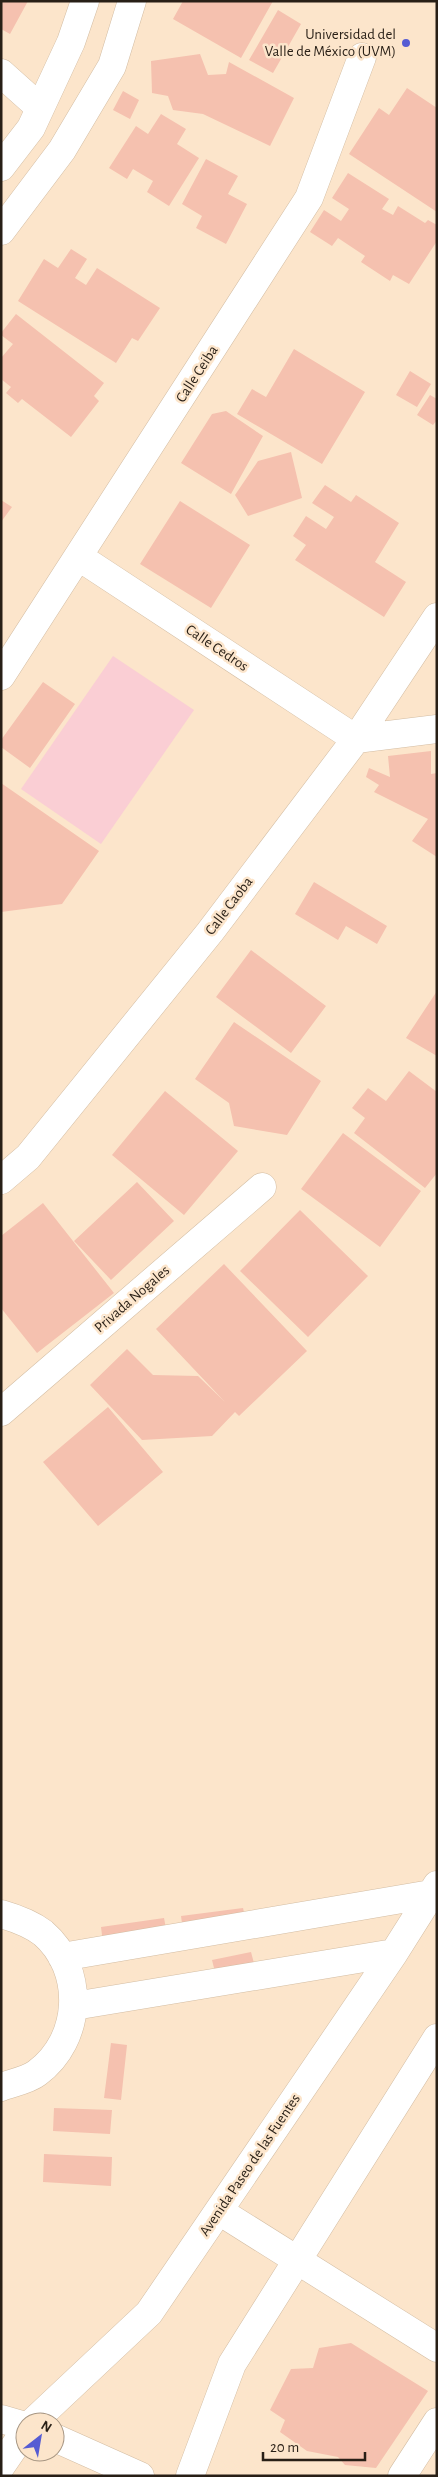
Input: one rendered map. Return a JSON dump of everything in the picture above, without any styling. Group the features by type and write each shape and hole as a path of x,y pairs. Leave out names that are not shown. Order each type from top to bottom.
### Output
{"street":[{"path":"33,188 1,168 31,128 71,42 85,1"},
{"path":"1,231 62,150 112,66 132,1"},
{"name":"Calle Ceiba","path":"1,676 310,198 362,56"},
{"path":"1,73 39,108"},
{"name":"Calle Cedros","path":"79,556 356,739"},
{"name":"Calle Caoba","path":"1,1180 28,1157 210,932 356,739 437,617"},
{"path":"356,739 437,729"},
{"name":"Privada Nogales","path":"1,1412 262,1187"},
{"path":"62,1957 434,1889"},
{"name":"Avenida Paseo de las Fuentes","path":"44,2412 149,2313 394,1953 434,1889"},
{"path":"1,1914 16,1918 42,1933 62,1957 70,1975 74,2006 71,2025 58,2053 36,2074 1,2087"},
{"path":"74,2006 394,1953"},
{"path":"190,2476 232,2364 295,2260 437,2038"},
{"path":"219,2211 437,2348"},
{"path":"1,2419 15,2423"},
{"path":"402,2476 437,2422"},
{"path":"65,2442 140,2476"},
{"path":"1,2466 15,2446"}],"shaded area":[{"path":"113,656 194,710 101,844 21,789"}],"building":[{"path":"1,1 28,1 10,34 1,29"},
{"path":"183,1 273,1 241,58 173,19"},
{"path":"278,10 301,24 273,73 249,60"},
{"path":"200,54 208,75 226,74 229,62 294,98 270,146 203,114 173,110 168,96 152,93 151,61"},
{"path":"407,88 437,108 437,212 349,154 379,108 389,115"},
{"path":"123,91 139,100 130,119 113,110"},
{"path":"161,114 186,129 177,144 199,158 169,206 147,192 153,181 133,169 127,179 109,168 136,126 148,134"},
{"path":"206,159 238,176 228,194 247,204 226,244 196,228 202,216 182,204"},
{"path":"348,173 389,199 382,209 393,215 398,206 425,223 428,220 437,225 437,241 409,284 393,275 390,281 361,262 365,256 338,238 332,246 310,232 324,210 341,221 349,209 332,198"},
{"path":"71,249 87,259 75,278 86,285 97,268 160,308 138,341 132,338 116,363 18,301 44,259 58,268"},
{"path":"16,314 104,383 94,396 99,401 71,437 22,399 18,403 6,393 11,387 1,379 1,358 13,344 1,333"},
{"path":"294,349 365,392 322,464 237,414 252,389 266,397"},
{"path":"410,371 431,384 417,407 396,395"},
{"path":"430,395 437,399 437,420 433,425 417,415"},
{"path":"226,411 263,436 231,494 181,463 212,414"},
{"path":"291,452 302,498 248,516 235,495 258,461"},
{"path":"325,485 351,502 356,495 399,523 375,562 406,582 384,617 295,560 306,545 293,536 306,516 326,529 334,517 312,503"},
{"path":"1,500 12,507 1,522"},
{"path":"180,501 250,545 211,608 140,564"},
{"path":"43,682 75,704 30,768 1,747 1,740"},
{"path":"431,751 431,774 437,773 437,857 412,841 428,819 374,792 379,785 366,777 369,768 390,777 388,756"},
{"path":"1,783 99,851 62,904 1,912"},
{"path":"314,882 387,926 377,944 346,926 338,940 295,914"},
{"path":"251,950 326,1006 291,1053 216,997"},
{"path":"437,991 437,1056 406,1038"},
{"path":"234,1022 321,1081 287,1135 234,1126 229,1103 195,1079"},
{"path":"409,1071 437,1092 437,1173 425,1188 354,1133 365,1118 352,1108 368,1088 386,1101"},
{"path":"165,1091 238,1151 184,1215 112,1155"},
{"path":"343,1133 421,1191 380,1247 301,1189"},
{"path":"137,1182 174,1221 111,1280 74,1241"},
{"path":"43,1203 114,1293 37,1353 1,1308 1,1236"},
{"path":"300,1210 368,1276 308,1337 240,1271"},
{"path":"224,1264 307,1351 239,1416 235,1412 212,1436 142,1440 90,1385 127,1349 153,1375 198,1376 225,1402 156,1329"},
{"path":"108,1407 163,1472 98,1526 43,1462"},
{"path":"243,1908 245,1917 185,1945 181,1916"},
{"path":"164,1918 167,1934 103,1943 101,1927"},
{"path":"251,1952 255,1967 216,1976 212,1960"},
{"path":"111,2043 127,2045 121,2100 104,2098"},
{"path":"54,2108 112,2110 110,2134 53,2131"},
{"path":"44,2154 112,2157 111,2186 43,2182"},
{"path":"351,2343 428,2391 376,2468 345,2465 338,2457 307,2451 280,2432 285,2420 270,2410 291,2369 313,2368 319,2348"}],"place":[{"name":"Universidad del Valle de México (UVM)","path":"406,43"}]}
